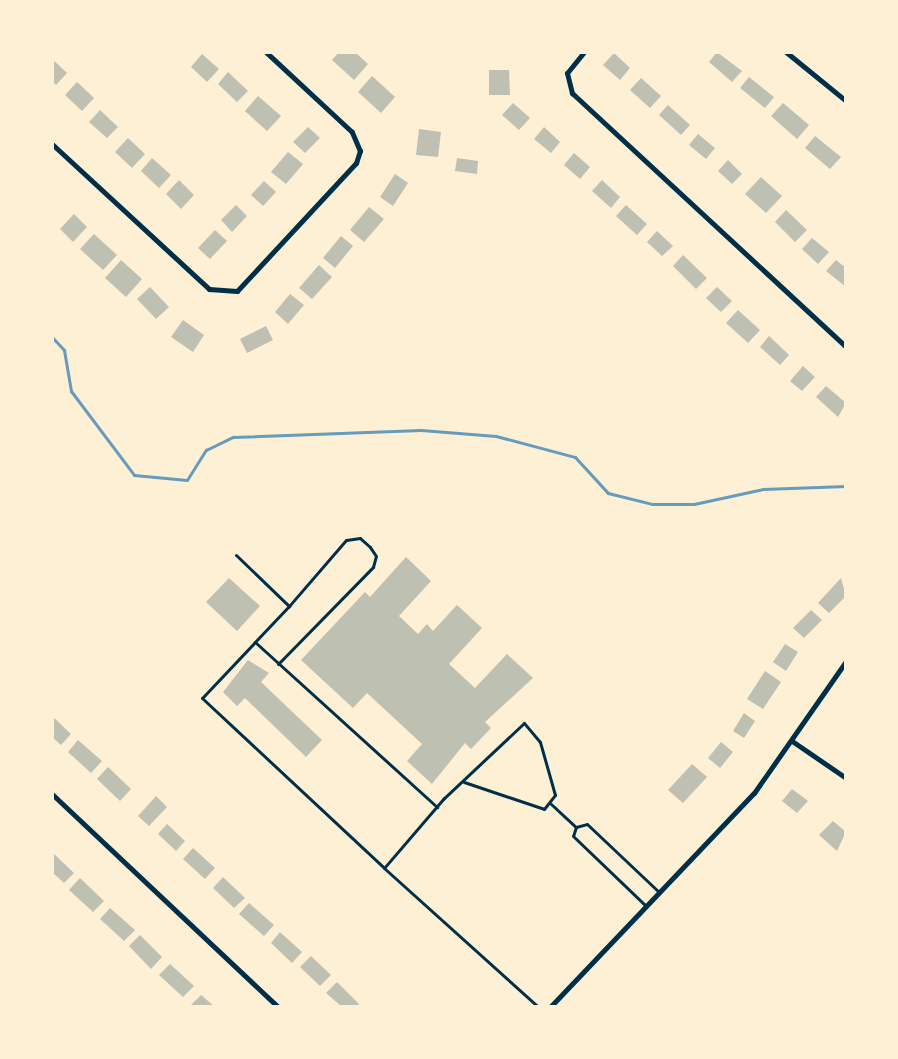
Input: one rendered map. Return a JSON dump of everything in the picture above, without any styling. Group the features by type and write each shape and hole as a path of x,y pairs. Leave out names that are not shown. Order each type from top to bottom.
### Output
{"street":[{"path":"52,144 209,289 237,291 356,163 360,151 352,132 266,52"},
{"path":"584,52 567,73 572,93 846,347"},
{"path":"786,52 846,101"},
{"path":"551,1006 754,793 846,661"},
{"path":"792,741 846,778"},
{"path":"52,794 277,1006"}],"lane":[{"path":"278,664 373,567 376,556 360,538 346,540 289,606 202,698 384,868 537,1006"},
{"path":"236,555 289,606"},
{"path":"255,642 437,807"},
{"path":"384,868 437,807 524,723 540,742 555,795 551,804 544,809 464,782"},
{"path":"551,804 576,827"},
{"path":"576,827 588,824 660,892"},
{"path":"576,827 573,837 646,906"}],"building":[{"path":"339,52 355,52 368,64 354,80 332,60"},
{"path":"717,52 742,71 732,82 709,62"},
{"path":"614,53 630,68 620,80 603,65"},
{"path":"202,54 219,69 207,82 191,67"},
{"path":"52,59 67,73 56,85 52,81"},
{"path":"489,70 509,70 510,95 489,95"},
{"path":"228,72 248,91 237,102 218,84"},
{"path":"372,76 395,97 381,113 358,92"},
{"path":"749,77 774,97 765,108 740,88"},
{"path":"641,78 661,96 650,108 630,90"},
{"path":"77,82 94,98 82,111 65,95"},
{"path":"258,96 281,116 267,131 245,111"},
{"path":"513,103 530,118 519,130 502,115"},
{"path":"783,103 809,125 797,139 771,116"},
{"path":"668,105 690,125 681,135 659,115"},
{"path":"100,110 118,127 107,138 89,122"},
{"path":"308,127 320,138 305,153 293,142"},
{"path":"544,127 560,142 551,153 534,139"},
{"path":"419,129 441,132 438,157 416,155"},
{"path":"698,134 715,148 706,159 689,145"},
{"path":"815,136 841,157 830,169 805,148"},
{"path":"128,138 145,154 132,168 115,152"},
{"path":"288,152 303,164 286,184 271,172"},
{"path":"574,153 590,167 580,179 564,165"},
{"path":"152,158 171,175 159,188 141,171"},
{"path":"457,158 478,161 477,174 455,171"},
{"path":"728,160 742,174 732,184 718,171"},
{"path":"395,174 408,183 393,206 380,197"},
{"path":"761,177 782,196 766,213 745,194"},
{"path":"179,180 194,195 181,209 166,194"},
{"path":"602,180 620,197 611,208 592,191"},
{"path":"264,181 276,192 263,206 251,195"},
{"path":"236,205 247,216 232,232 221,220"},
{"path":"626,205 647,224 637,235 616,216"},
{"path":"369,207 384,219 364,242 350,230"},
{"path":"786,210 807,230 795,242 775,222"},
{"path":"74,214 87,227 73,242 60,229"},
{"path":"215,230 227,241 210,259 198,248"},
{"path":"657,231 673,246 662,256 647,242"},
{"path":"94,234 117,255 103,270 80,249"},
{"path":"341,236 353,246 335,268 323,258"},
{"path":"812,238 829,252 818,264 802,249"},
{"path":"683,255 707,278 696,289 673,266"},
{"path":"121,260 142,279 126,297 105,278"},
{"path":"836,260 846,268 846,287 826,271"},
{"path":"319,265 332,277 312,299 299,288"},
{"path":"150,287 169,307 156,319 137,299"},
{"path":"717,287 732,301 721,312 706,298"},
{"path":"290,294 304,305 288,324 275,312"},
{"path":"738,310 760,330 748,343 726,323"},
{"path":"183,320 204,335 193,352 171,337"},
{"path":"266,326 273,340 247,353 240,339"},
{"path":"769,336 789,355 780,365 760,347"},
{"path":"803,366 815,377 802,391 790,381"},
{"path":"826,386 846,403 838,417 816,397"},
{"path":"406,557 431,581 399,616 418,634 427,624 433,631 457,605 482,628 449,664 475,688 507,654 533,678 485,722 491,728 471,749 465,743 432,784 407,761 422,744 367,693 353,708 301,660 365,592 370,597"},
{"path":"229,578 260,606 237,631 206,602"},
{"path":"841,578 846,596 829,613 818,603"},
{"path":"811,610 822,620 804,638 793,628"},
{"path":"785,644 798,652 786,671 773,662"},
{"path":"248,660 269,673 261,682 322,740 306,757 245,698 237,706 223,692"},
{"path":"765,671 781,682 763,709 747,699"},
{"path":"744,713 755,721 744,738 733,731"},
{"path":"52,716 71,734 61,745 52,737"},
{"path":"78,740 102,761 91,773 68,752"},
{"path":"721,742 733,752 720,768 708,758"},
{"path":"692,764 707,777 683,803 668,790"},
{"path":"108,767 131,789 120,801 97,779"},
{"path":"792,789 808,801 797,813 782,801"},
{"path":"156,796 167,807 149,826 138,816"},
{"path":"833,821 846,832 837,851 819,835"},
{"path":"167,824 185,841 176,851 158,834"},
{"path":"193,848 215,868 205,879 183,859"},
{"path":"52,852 74,873 64,883 52,872"},
{"path":"223,877 245,898 234,908 213,888"},
{"path":"80,878 104,901 93,912 69,890"},
{"path":"249,903 274,925 264,936 239,914"},
{"path":"110,908 135,930 124,941 100,919"},
{"path":"280,932 302,952 292,963 271,943"},
{"path":"140,935 162,957 151,969 129,946"},
{"path":"311,956 331,975 320,986 300,967"},
{"path":"170,964 194,986 183,997 159,975"},
{"path":"337,982 359,1004 357,1006 341,1006 326,993"},
{"path":"201,995 214,1006 190,1006"}],"waterway":[{"path":"52,337 64,350 71,391 134,475 187,480 206,450 233,437 421,430 496,436 575,457 608,493 652,504 694,504 763,489 846,486"}]}
